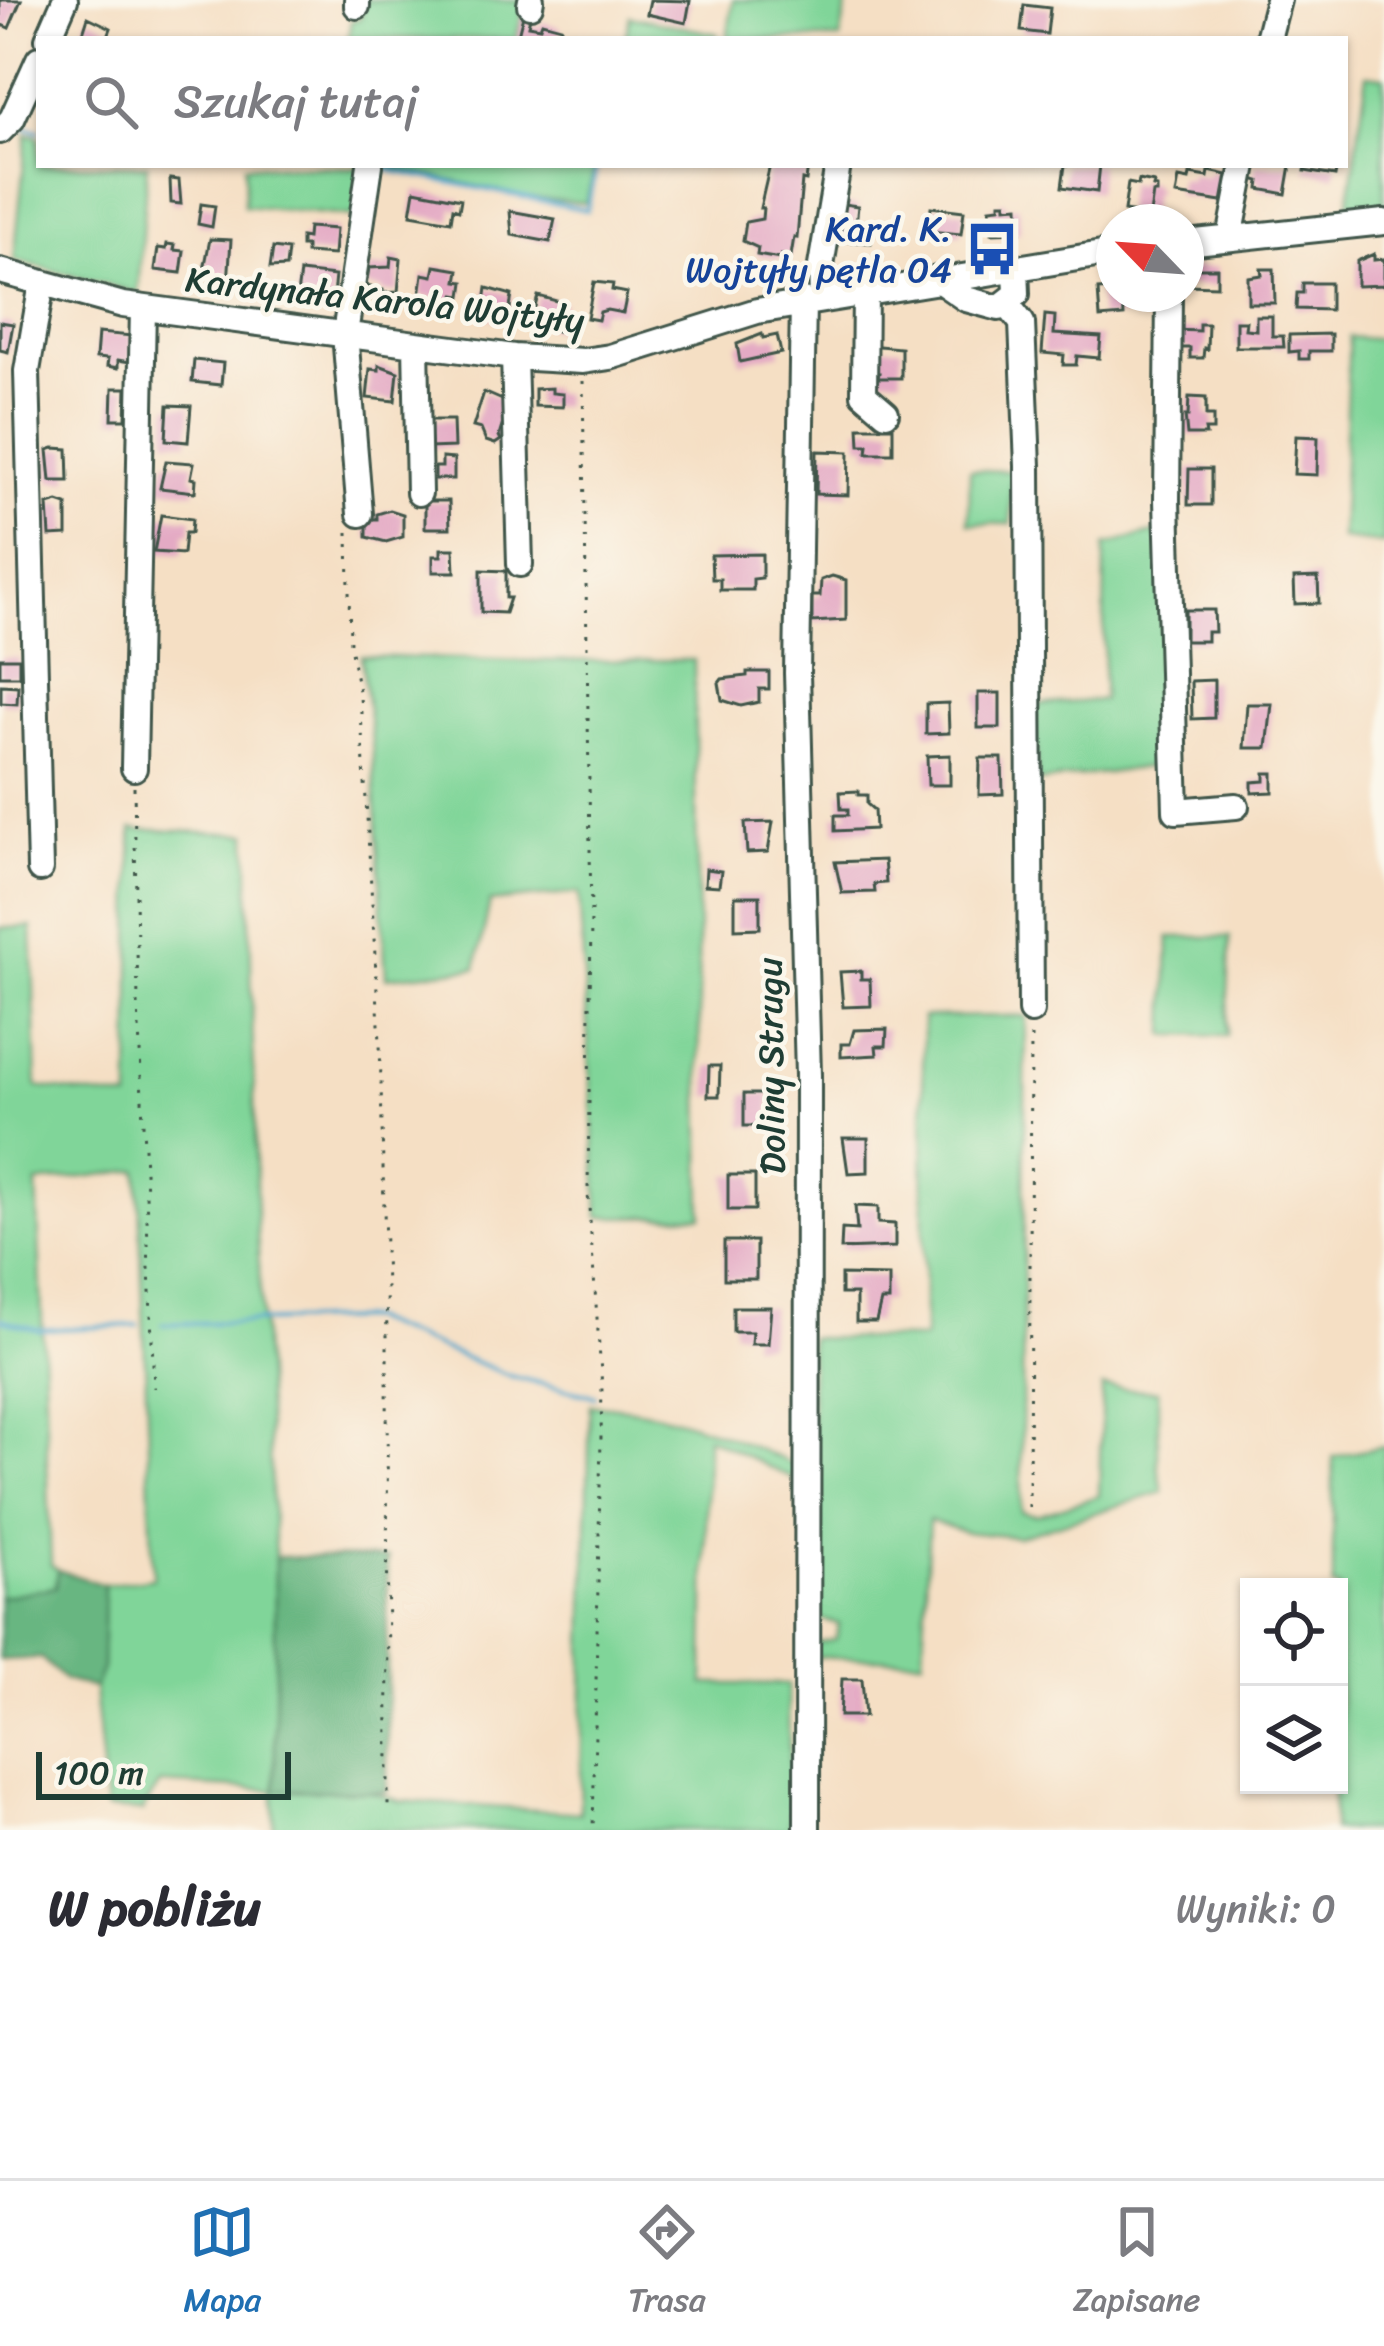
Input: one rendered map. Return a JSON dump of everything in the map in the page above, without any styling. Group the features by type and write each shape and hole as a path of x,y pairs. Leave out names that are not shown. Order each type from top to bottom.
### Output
{"street":[{"path":"49,36 65,0"},
{"path":"1269,36 1278,0"},
{"path":"0,131 12,119 36,66"},
{"path":"354,514 344,334 370,168"},
{"name":"Doliny Strugu","path":"807,1830 808,1075 797,673 813,300 837,168"},
{"path":"1230,238 1243,168"},
{"path":"1204,241 1384,222"},
{"name":"Kardynała Karola Wojtyły","path":"0,271 143,308 583,362 757,310 1096,255"},
{"path":"937,279 985,307 1007,304 1017,294 1016,266"},
{"path":"40,869 27,371 42,284"},
{"path":"865,290 864,394 886,413"},
{"path":"1007,304 1022,323 1028,466 1031,1011"},
{"path":"134,768 143,308"},
{"path":"1169,312 1167,500 1176,811 1236,806"},
{"path":"416,344 419,493"},
{"path":"514,357 520,564"}],"path":[{"path":"583,362 591,893 589,1192 602,1387 592,1830"},
{"path":"354,514 350,646 360,696 380,1042 387,1332 388,1807"},
{"path":"134,768 154,1388"},
{"path":"1029,1507 1031,1011"}],"green space":[{"path":"364,0 526,0 517,36 348,36 351,21 361,18"},
{"path":"733,0 848,0 841,36 727,36"},
{"path":"630,16 717,34 717,36 626,36"},
{"path":"1367,74 1384,76 1384,210 1347,214"},
{"path":"27,134 36,136 36,168 147,168 138,293 14,260"},
{"path":"245,168 365,168 357,217 244,206"},
{"path":"397,168 594,168 586,203 525,197"},
{"path":"1349,337 1384,340 1384,544 1341,539"},
{"path":"970,470 1011,471 1011,524 969,523"},
{"path":"1161,531 1166,765 1038,782 1035,705 1103,700 1105,546"},
{"path":"361,656 694,660 702,1216 599,1217 579,893 490,902 476,968 386,977 372,742"},
{"path":"132,829 248,834 257,1230 275,1557 275,1789 366,1791 400,1801 580,1813 590,1405 618,1407 696,1425 797,1466 799,1482 707,1437 704,1684 788,1684 790,1830 274,1830 274,1790 160,1784 142,1811 106,1809 94,1688 102,1668 104,1585 153,1578 138,1170 37,1183 51,1565 58,1570 56,1587 0,1597 0,928 32,927 37,1087 130,1100"},
{"path":"1169,937 1230,937 1227,1036 1166,1035"},
{"path":"1026,1016 1021,1512 1037,1515 1099,1496 1102,1387 1158,1391 1158,1466 1163,1492 1017,1537 964,1532 929,1520 923,1659 811,1657 815,1644 836,1639 839,1624 816,1618 810,1338 924,1339 923,1017"},
{"path":"1384,1446 1384,1830 1333,1830 1333,1794 1348,1794 1348,1578 1333,1578 1333,1457"},
{"path":"275,1557 387,1558 387,1792 275,1790"},
{"path":"58,1570 104,1585 102,1668 94,1688 64,1680 41,1658 0,1660 0,1597 56,1587"}],"building":[{"path":"0,0 21,0 9,28 0,24"},
{"path":"650,0 690,1 686,23 647,14"},
{"path":"1024,5 1050,8 1047,34 1021,31"},
{"path":"523,15 530,17 528,25 540,27 542,22 561,27 559,36 518,36"},
{"path":"88,17 111,28 108,36 82,36"},
{"path":"769,168 808,168 791,256 757,255 758,248 743,241 746,222 762,219"},
{"path":"1065,168 1100,168 1097,192 1062,187"},
{"path":"1255,168 1290,168 1286,194 1259,189 1260,181 1253,179"},
{"path":"1306,168 1336,168 1335,176"},
{"path":"1209,171 1227,175 1222,202 1176,195 1179,178 1189,180 1190,174 1208,177"},
{"path":"170,179 179,180 181,204 171,203"},
{"path":"1139,180 1154,183 1157,193 1152,204 1125,204 1128,183 1138,185"},
{"path":"415,190 461,199 459,210 453,208 451,221 411,214"},
{"path":"1000,202 1006,202 1006,207 1019,206 1020,232 992,233 990,208 1000,207"},
{"path":"836,203 858,206 856,224 872,229 871,243 832,241"},
{"path":"201,204 215,206 212,227 198,224"},
{"path":"931,207 964,211 961,234 928,231"},
{"path":"510,211 555,219 550,242 512,235"},
{"path":"308,227 336,229 334,255 306,253 301,237 307,238"},
{"path":"210,239 231,240 228,283 217,282 218,276 203,275"},
{"path":"167,244 184,251 181,273 155,270 158,248 166,249"},
{"path":"273,248 288,250 286,267 270,268"},
{"path":"1374,254 1374,260 1384,259 1384,285 1357,286 1357,261"},
{"path":"391,257 401,259 398,292 383,293 366,286 369,268 390,267"},
{"path":"435,266 459,270 462,296 455,295 454,301 420,296 423,274 433,276"},
{"path":"1204,268 1217,268 1217,286 1204,286"},
{"path":"1261,269 1274,269 1275,303 1248,303 1248,277 1262,275"},
{"path":"300,272 335,276 332,305 297,296"},
{"path":"594,282 613,284 612,290 627,293 623,313 607,310 600,312 598,320 587,318"},
{"path":"1303,283 1330,283 1330,310 1296,309"},
{"path":"487,288 512,295 508,321 483,317"},
{"path":"538,296 564,303 557,331 531,321"},
{"path":"1100,312 1124,312 1124,316 1100,318"},
{"path":"1045,315 1055,316 1054,334 1101,337 1099,358 1077,356 1076,365 1063,365 1064,355 1042,353"},
{"path":"1256,316 1272,316 1272,336 1283,336 1284,347 1236,347 1236,321 1246,321 1245,329 1256,330"},
{"path":"0,322 13,324 8,352 0,350"},
{"path":"1199,324 1208,324 1207,349 1203,358 1190,358 1190,348 1174,348 1174,330 1199,331"},
{"path":"98,333 133,336 130,362 118,360 118,368 107,366 108,359 96,358"},
{"path":"762,334 763,338 777,335 781,353 740,362 737,344"},
{"path":"1331,334 1331,351 1309,351 1309,359 1299,359 1299,351 1289,352 1289,335"},
{"path":"868,345 901,348 901,378 867,373"},
{"path":"194,360 223,363 221,385 192,382"},
{"path":"379,365 398,372 395,401 367,398 370,369 379,370"},
{"path":"113,388 127,388 126,419 112,419"},
{"path":"552,388 552,393 563,394 563,407 535,406 535,389"},
{"path":"484,392 509,403 501,440 495,444 473,427"},
{"path":"1189,397 1206,398 1206,416 1213,416 1213,430 1205,430 1206,435 1187,435"},
{"path":"168,405 191,406 188,442 166,440"},
{"path":"429,420 453,420 454,447 429,448"},
{"path":"859,427 893,427 893,453 867,453 868,445 860,445"},
{"path":"1296,436 1318,437 1317,475 1294,474"},
{"path":"68,449 69,481 51,481 48,450"},
{"path":"817,451 849,452 848,495 816,494"},
{"path":"442,458 454,459 454,479 435,479 435,467 442,467"},
{"path":"166,461 194,463 195,492 160,488"},
{"path":"1189,469 1211,469 1211,505 1188,505"},
{"path":"425,501 449,501 450,528 425,528"},
{"path":"48,505 67,505 67,535 50,536"},
{"path":"390,510 403,514 403,537 386,542 367,537 367,519 377,519 377,514"},
{"path":"161,515 192,519 183,554 154,552"},
{"path":"441,549 454,549 455,572 433,572 433,556 441,556"},
{"path":"762,554 762,578 753,579 753,590 720,590 720,579 712,579 711,555"},
{"path":"481,570 506,571 506,598 510,598 505,613 481,612"},
{"path":"832,576 846,580 846,620 812,622 812,596 820,596 821,580"},
{"path":"1318,577 1319,603 1295,604 1294,578"},
{"path":"1185,610 1214,610 1215,632 1207,632 1207,641 1185,641"},
{"path":"0,658 19,658 19,676 0,676"},
{"path":"747,672 769,672 769,689 759,689 759,702 741,706 722,700 722,679 747,676"},
{"path":"1214,680 1214,718 1192,719 1191,681"},
{"path":"1,685 18,686 17,704 1,703"},
{"path":"978,693 1000,693 1000,728 978,728"},
{"path":"948,703 949,733 926,734 926,704"},
{"path":"1247,704 1272,704 1267,748 1244,748"},
{"path":"950,755 950,785 928,785 927,756"},
{"path":"980,758 1002,758 1003,794 979,795"},
{"path":"1265,773 1273,773 1273,792 1252,793 1252,782 1265,781"},
{"path":"858,791 858,795 867,795 867,804 874,810 875,829 835,831 835,815 848,815 848,809 841,809 840,792"},
{"path":"773,822 768,852 747,853 745,823"},
{"path":"884,860 886,883 874,884 875,892 842,893 835,862"},
{"path":"706,869 721,871 719,886 705,885"},
{"path":"735,896 760,896 760,928 735,929"},
{"path":"861,971 861,979 870,979 871,1006 843,1007 840,972"},
{"path":"887,1029 886,1046 876,1046 877,1055 841,1057 841,1044 850,1044 854,1030"},
{"path":"709,1066 720,1066 719,1096 708,1096"},
{"path":"744,1094 770,1094 770,1126 744,1126"},
{"path":"843,1138 868,1138 868,1172 848,1173"},
{"path":"728,1175 755,1175 755,1210 728,1210"},
{"path":"855,1206 878,1207 878,1223 895,1224 895,1247 841,1249 842,1229 857,1230"},
{"path":"724,1241 756,1241 756,1279 724,1279"},
{"path":"841,1275 889,1276 889,1301 881,1301 876,1322 856,1322 856,1294 841,1294"},
{"path":"733,1307 771,1307 768,1344 751,1344 752,1332 733,1332"},
{"path":"842,1679 862,1679 865,1716 840,1716"}],"waterway":[{"path":"18,125 36,130"},
{"path":"379,168 587,210 596,168"},
{"path":"0,1319 39,1330 138,1325"},
{"path":"162,1324 367,1319 513,1377 595,1396"}],"place":[{"name":"Kard. K. Wojtyły pętla 04","path":"992,249"}]}
